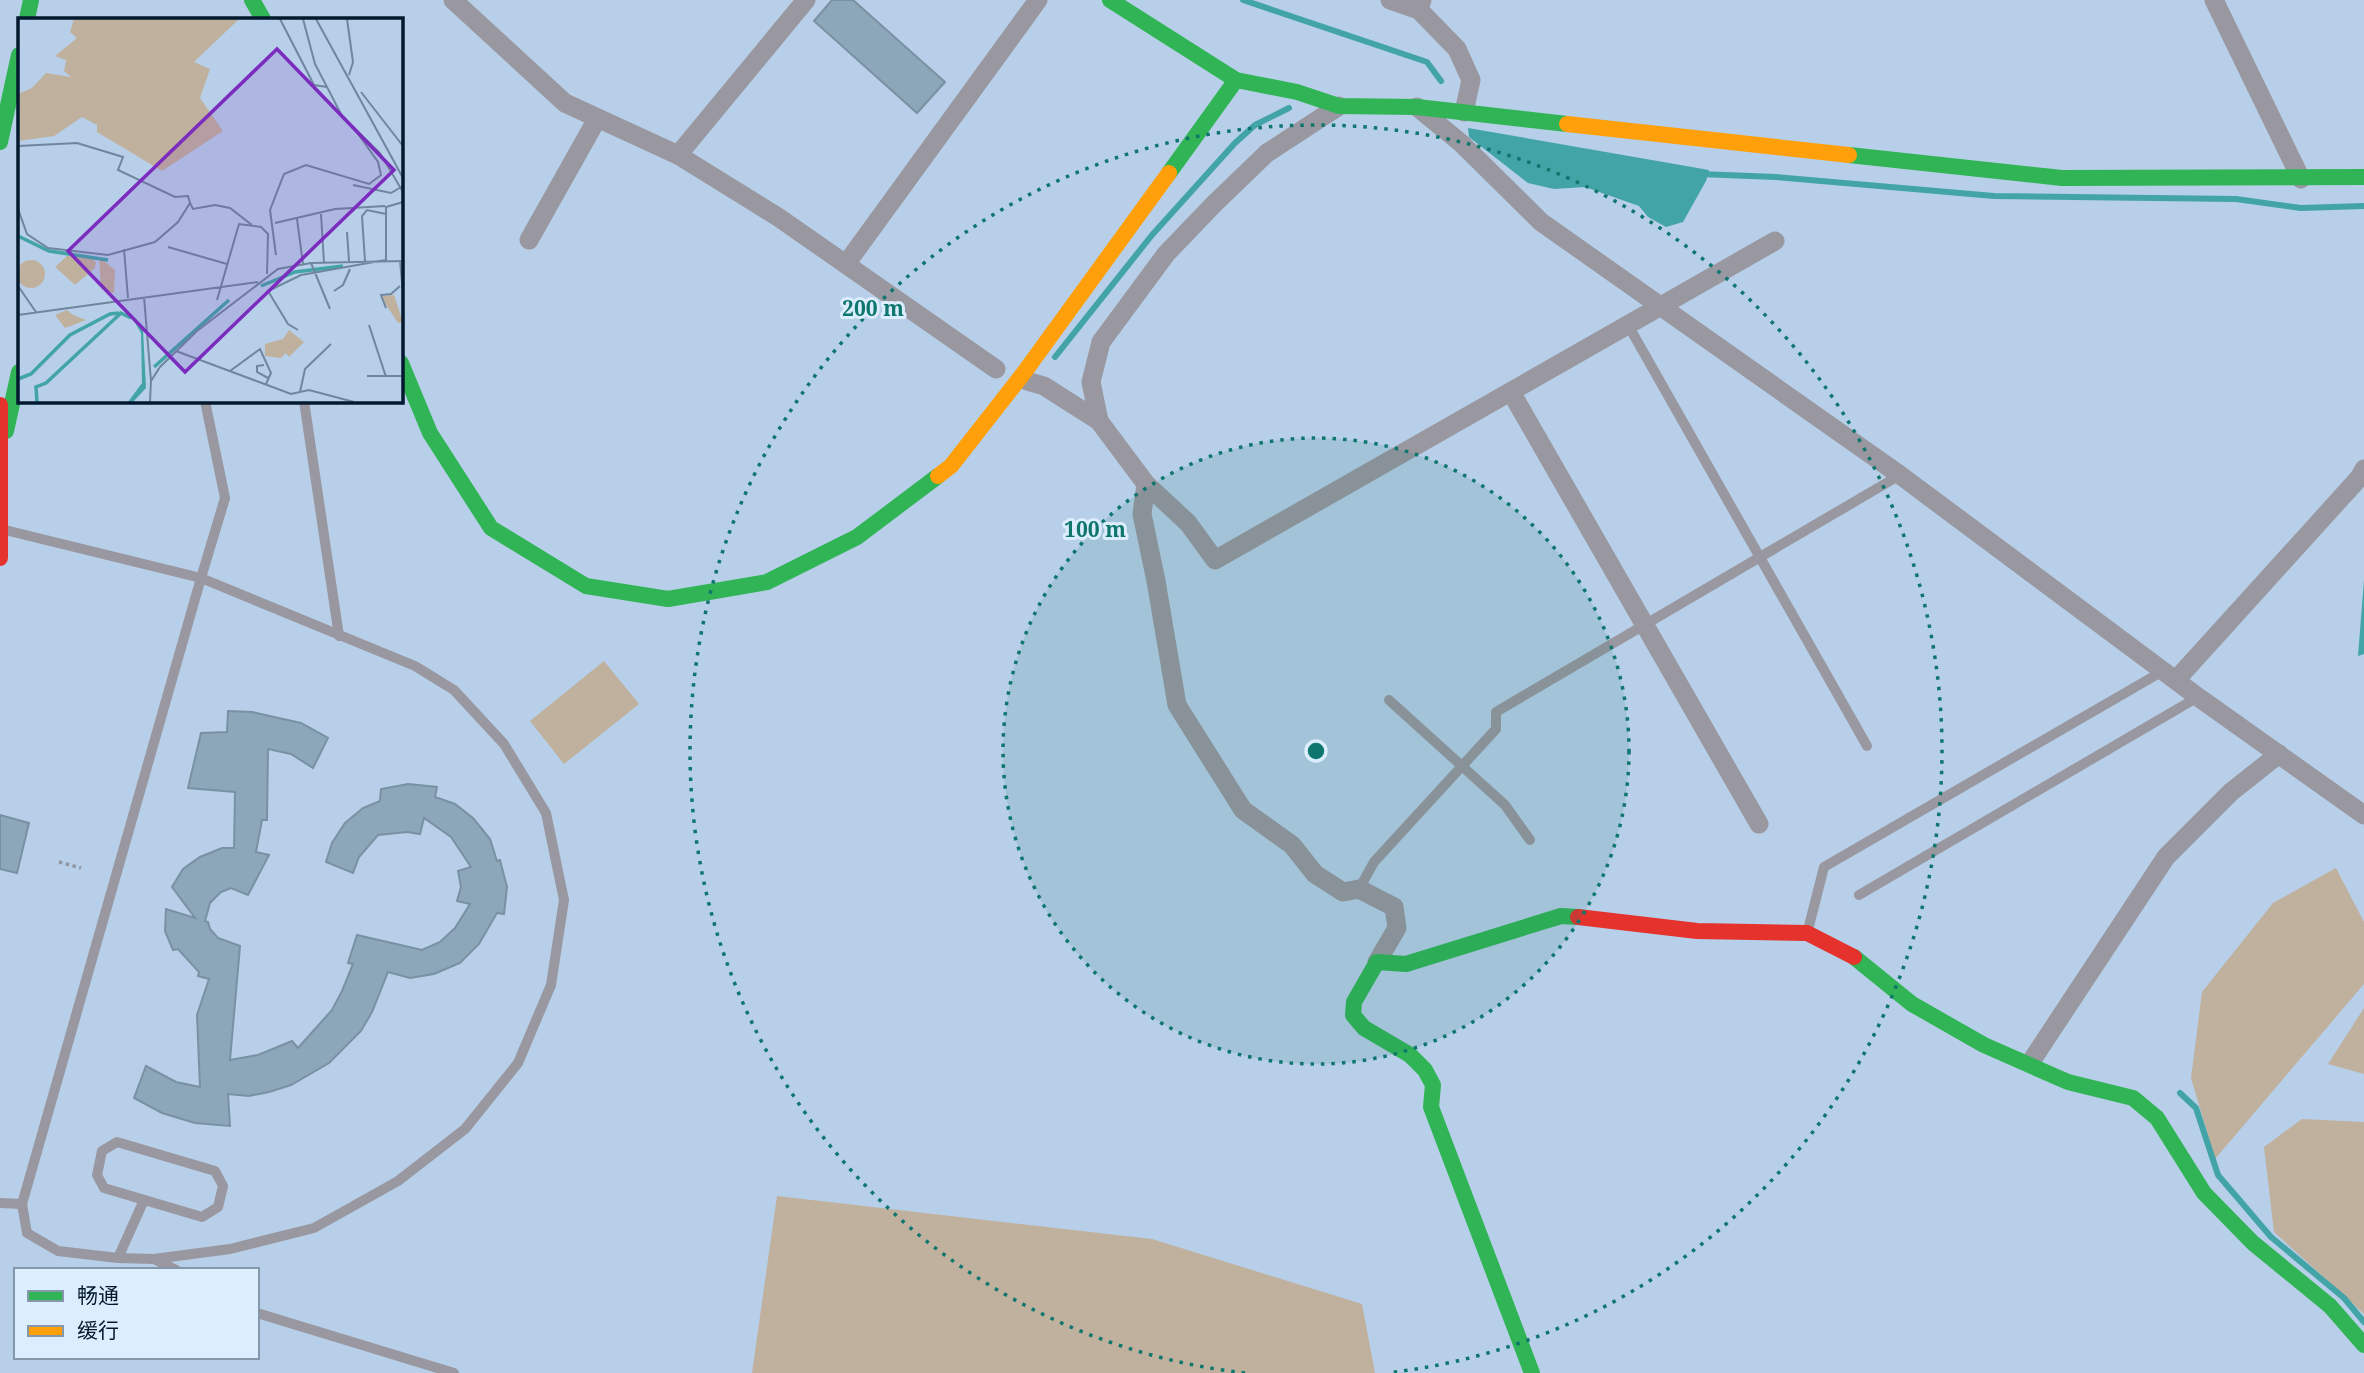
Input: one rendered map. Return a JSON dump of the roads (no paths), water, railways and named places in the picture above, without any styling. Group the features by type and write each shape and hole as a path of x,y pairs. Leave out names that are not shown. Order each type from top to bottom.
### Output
{"main road":[{"path":"27,18 31,0"},
{"path":"252,0 262,18"},
{"path":"1110,0 1236,80 1297,92 1339,106 1416,107 2062,177 2364,177"},
{"path":"0,142 18,60"},
{"path":"402,364 430,433 491,528 586,586 668,599 767,582 858,537 951,466 1023,374 1236,80"},
{"path":"2,450 18,377"},
{"path":"0,405 0,558"},
{"path":"1532,1373 1435,1118 1432,1107 1433,1085 1425,1070 1410,1055 1364,1028 1353,1015 1354,1002 1377,962 1406,964 1561,916 1600,918 1697,931 1807,933 1849,953 1912,1004 1984,1045 2068,1082 2133,1098 2157,1118 2204,1193 2253,1243 2330,1306 2364,1345"}],"street":[{"path":"453,0 565,103 678,155 778,217 996,369"},
{"path":"678,155 806,0"},
{"path":"846,264 1038,0"},
{"path":"1390,0 1421,5 1457,49 1471,80 1464,112"},
{"path":"2214,0 2301,179"},
{"path":"1099,421 1091,382 1101,342 1158,265 1214,204 1267,153 1339,106"},
{"path":"1416,107 1461,143 1541,222 1900,475 2197,696 2364,815"},
{"path":"529,240 597,119"},
{"path":"1036,383 1099,421 1146,484 1188,523 1215,560 1774,241"},
{"path":"1511,392 1759,824"},
{"path":"2170,675 2359,478 2364,469"},
{"path":"1146,484 1142,514 1177,705 1243,810 1292,845 1315,874 1343,892 1359,889 1394,907 1397,928 1377,962"},
{"path":"2030,1063 2166,857 2231,792 2279,754"}],"lane":[{"path":"1628,325 1867,746"},
{"path":"1,529 201,578 415,666 454,690 504,744 546,813 564,900 551,985 518,1063 465,1129 398,1181 314,1228 230,1249 154,1259 118,1258 58,1251 27,1233 22,1204 201,578 225,498 205,402"},
{"path":"304,402 339,636"},
{"path":"1359,889 1374,862 1496,729 1496,712 1900,475"},
{"path":"1807,933 1824,867 2170,675"},
{"path":"1859,895 2197,696"},
{"path":"1389,700 1505,805 1530,840"},
{"path":"117,1142 215,1171 223,1186 218,1207 202,1217 144,1200 104,1188 97,1175 102,1151 117,1142"},
{"path":"118,1258 144,1200"},
{"path":"0,1203 22,1204"},
{"path":"154,1259 172,1268"},
{"path":"259,1314 454,1373"}],"waterway":[{"path":"1243,0 1427,62 1441,81"},
{"path":"1055,357 1152,235 1235,143 1255,125 1289,108"},
{"path":"1699,174 1776,177 1994,196 2236,199 2301,208 2364,206"},
{"path":"2180,1093 2196,1108 2218,1175 2271,1237 2344,1298 2364,1322"}]}
